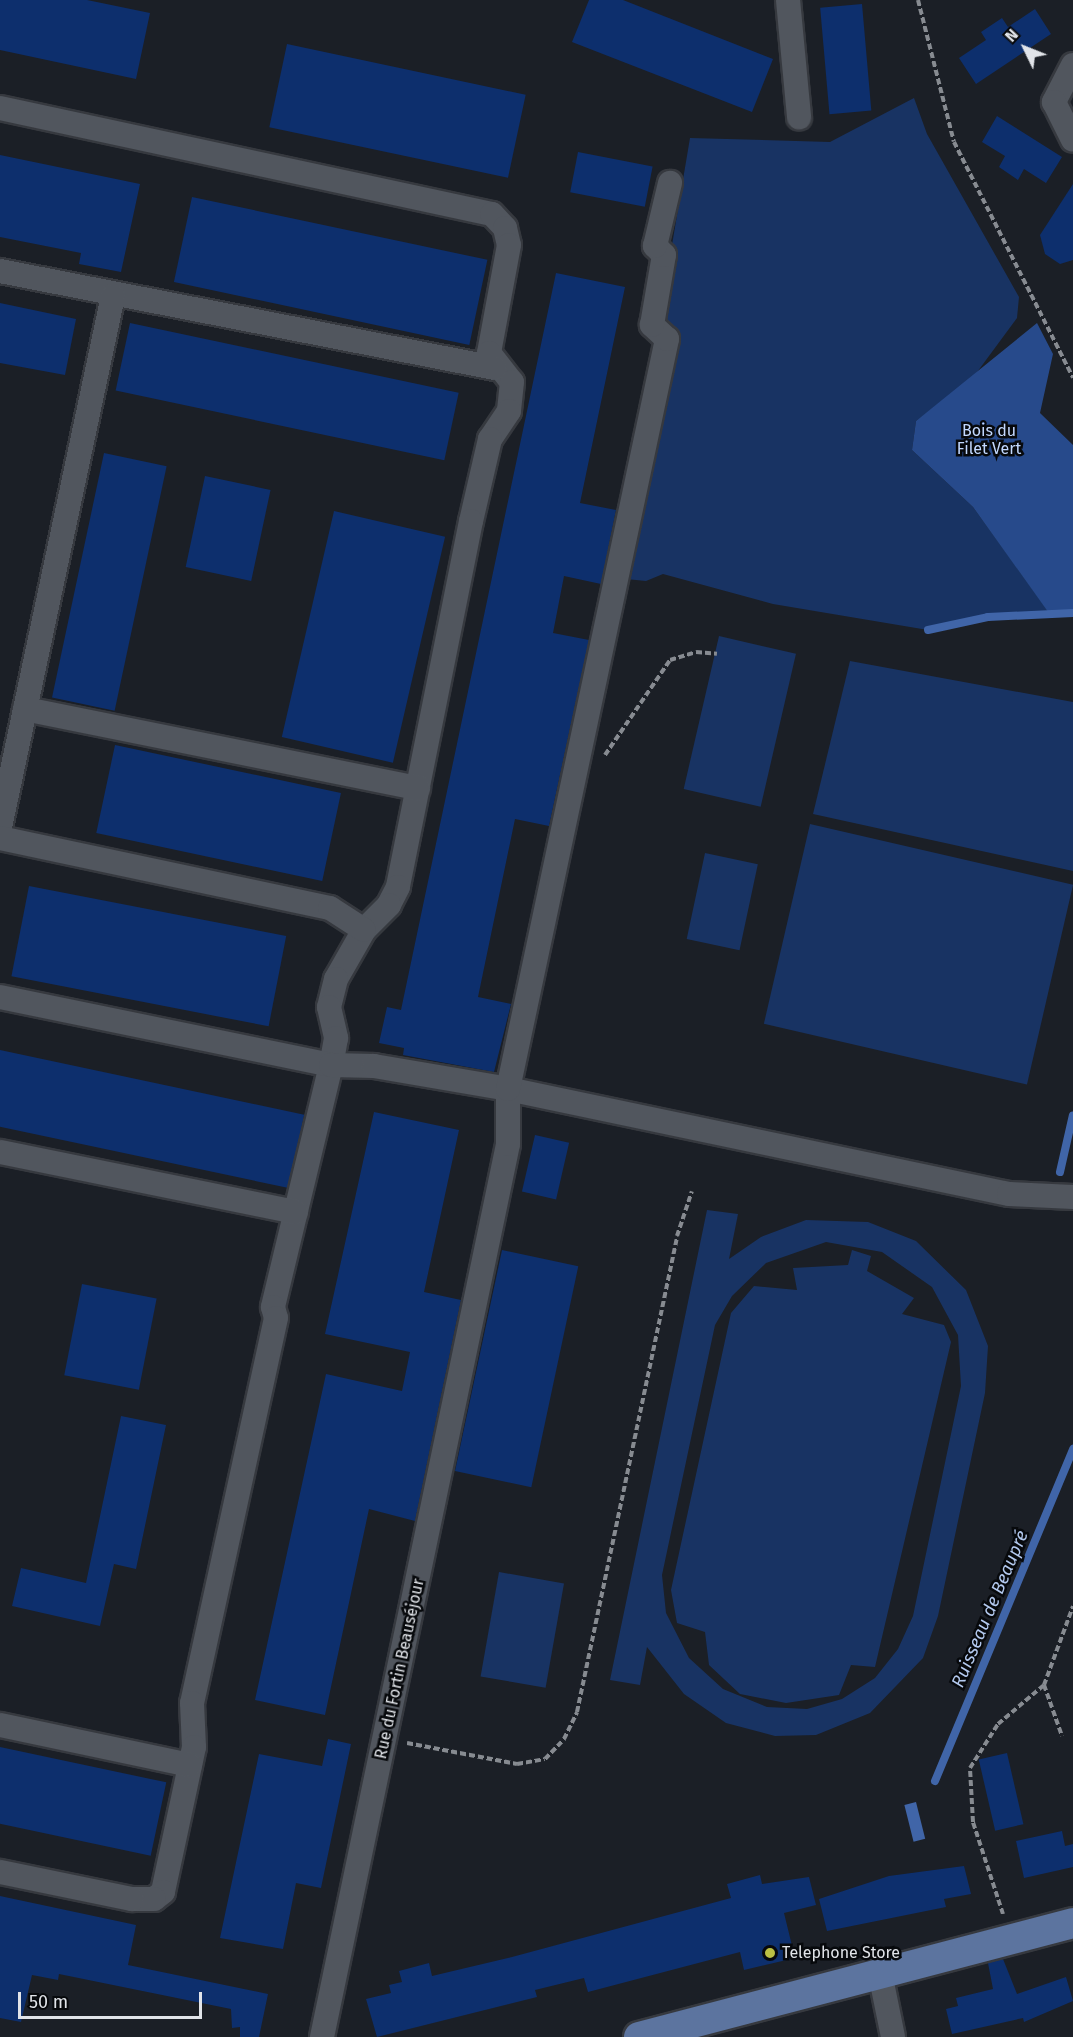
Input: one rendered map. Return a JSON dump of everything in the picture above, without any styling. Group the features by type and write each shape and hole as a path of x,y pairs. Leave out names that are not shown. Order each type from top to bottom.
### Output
{"main road":[{"path":"639,2037 1073,1923"}],"street":[{"path":"788,0 799,117"},
{"path":"1073,65 1054,102 1073,140"},
{"path":"0,108 492,214 505,228 509,245 489,353 495,368 512,382 509,411 490,439 398,887 390,905 364,930 336,979 329,1007 336,1038 331,1065 296,1212 192,1703 190,1765 163,1892 154,1899 0,1872"},
{"name":"Rue du Fortin Beauséjour","path":"322,2037 508,1144 508,1089 667,339 652,325 664,255 655,246 670,183"},
{"path":"0,270 113,296 495,368"},
{"path":"0,827 113,296"},
{"path":"25,709 418,788"},
{"path":"0,838 330,908 364,930"},
{"path":"0,997 331,1065 374,1066 508,1089 1008,1194 1073,1197"},
{"path":"0,1152 296,1212"},
{"path":"0,1725 190,1765"},
{"path":"880,1973 893,2037"}],"path":[{"path":"918,0 954,142 1073,378"},
{"path":"602,759 670,660 696,652 717,654"},
{"path":"386,1738 517,1764 545,1759 564,1739 577,1712 677,1236 692,1191"},
{"path":"1006,1916 981,1853 967,1784 976,1752 998,1724 1044,1684 1073,1606"},
{"path":"1044,1684 1062,1736"}],"shaded area":[{"path":"914,98 927,134 1019,297 1017,318 972,379 916,421 912,450 973,507 1051,615 988,617 928,630 773,604 663,574 646,581 616,578 690,138 830,142"},
{"path":"719,636 796,654 761,807 684,789"},
{"path":"850,661 1073,702 1073,871 813,814"},
{"path":"810,824 1073,885 1027,1084 764,1024"},
{"path":"705,853 758,864 740,950 687,939"},
{"path":"707,1210 738,1214 729,1259 761,1237 806,1220 868,1222 916,1241 966,1290 988,1346 985,1393 938,1616 923,1658 870,1713 816,1735 775,1736 726,1723 684,1694 647,1647 640,1685 610,1680","holes":["826,1242 882,1252 932,1287 958,1335 961,1386 913,1616 898,1649 875,1678 842,1699 807,1709 767,1707 723,1689 689,1658 666,1613 662,1575 715,1325 732,1296 766,1263"]},
{"path":"852,1250 871,1256 867,1271 914,1298 902,1314 944,1325 951,1342 875,1667 851,1665 839,1695 786,1703 740,1694 709,1665 705,1632 677,1623 671,1590 731,1313 754,1286 797,1290 793,1268 848,1265"},
{"path":"499,1572 564,1583 546,1688 481,1676"},
{"path":"916,1802 925,1839 914,1842 904,1805"}],"green space":[{"name":"Bois du Filet Vert","path":"1037,323 1053,354 1040,413 1073,445 1073,614 1051,616 973,507 912,450 916,421"}],"building":[{"path":"0,0 87,0 150,13 136,79 0,50"},
{"path":"589,0 623,0 773,59 752,112 572,42"},
{"path":"862,4 871,111 829,114 820,8"},
{"path":"1035,9 1051,34 976,84 959,58 986,40 981,32 1002,18 1008,27"},
{"path":"287,44 526,95 508,178 269,127"},
{"path":"997,116 1062,157 1046,183 1024,169 1018,180 999,167 1005,156 982,142"},
{"path":"578,152 653,167 645,207 570,192"},
{"path":"0,155 140,184 121,272 79,264 81,253 0,237"},
{"path":"1073,184 1073,260 1060,264 1045,254 1040,235"},
{"path":"192,197 487,260 469,345 174,282"},
{"path":"556,273 625,287 580,503 616,510 601,584 564,576 553,633 589,640 549,826 515,819 478,997 511,1004 494,1072 403,1055 404,1048 379,1043 387,1007 401,1010"},
{"path":"0,303 76,319 65,375 0,363"},
{"path":"130,323 459,393 444,460 116,390"},
{"path":"104,453 167,466 115,711 52,698"},
{"path":"205,476 271,490 251,581 186,567"},
{"path":"334,511 445,537 393,763 282,737"},
{"path":"115,745 341,793 322,881 96,833"},
{"path":"29,886 286,936 269,1026 11,976"},
{"path":"0,1050 304,1115 289,1188 0,1127"},
{"path":"374,1112 459,1130 424,1292 461,1300 415,1521 369,1509 325,1715 255,1700 326,1374 402,1391 410,1352 325,1334"},
{"path":"535,1135 569,1143 556,1199 522,1192"},
{"path":"502,1250 578,1266 531,1487 455,1471"},
{"path":"82,1284 157,1299 139,1390 64,1375"},
{"path":"121,1416 166,1425 136,1569 114,1564 100,1626 12,1606 21,1568 86,1583"},
{"path":"328,1739 351,1744 321,1888 296,1883 283,1949 220,1938 259,1754 322,1766"},
{"path":"0,1747 166,1782 151,1856 0,1824"},
{"path":"1007,1753 1023,1824 995,1831 979,1760"},
{"path":"1062,1831 1065,1846 1073,1844 1073,1867 1024,1878 1016,1841"},
{"path":"964,1866 971,1894 944,1899 946,1907 827,1931 819,1899 889,1876"},
{"path":"760,1875 762,1884 809,1877 816,1905 784,1913 795,1958 744,1970 740,1952 588,1992 584,1978 535,1990 537,1997 377,2037 366,1999 391,1993 389,1985 402,1982 399,1971 429,1963 432,1976 512,1957 731,1898 727,1884"},
{"path":"0,1896 136,1925 128,1965 268,1994 259,2037 240,2037 240,2027 232,2028 231,2009 59,1974 58,1980 32,1975 21,2022 0,2018"},
{"path":"1003,1959 1017,1994 1066,1977 1073,2001 1024,2022 1023,2018 952,2034 946,2009 958,2006 956,1998 993,1989 988,1963"}],"waterway":[{"name":"Ruisseau de Beaupré","path":"928,630 988,617 1073,613"},
{"name":"Ruisseau de Beaupré","path":"1060,1172 1073,1115"},
{"name":"Ruisseau de Beaupré","path":"935,1781 1073,1449"}],"place":[{"name":"Telephone Store","path":"770,1953"}]}
